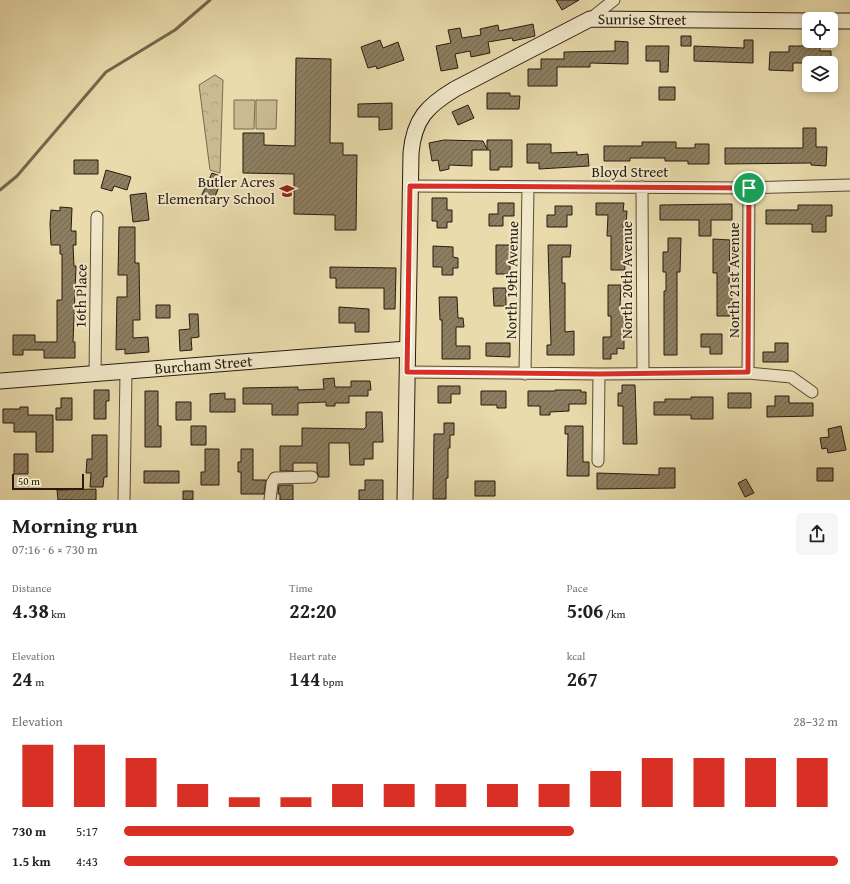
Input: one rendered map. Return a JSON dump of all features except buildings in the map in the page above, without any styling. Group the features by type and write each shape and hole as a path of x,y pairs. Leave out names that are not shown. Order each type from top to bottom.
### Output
{"street":[{"path":"590,19 610,1"},
{"name":"Sunrise Street","path":"405,500 412,137 418,121 427,110 440,98 456,89 590,19 802,21"},
{"path":"838,21 850,22"},
{"name":"Bloyd Street","path":"410,186 528,188 749,188 850,185"},
{"name":"North 20th Avenue","path":"642,187 643,373"},
{"name":"North 19th Avenue","path":"525,374 528,188"},
{"name":"North 21st Avenue","path":"748,372 749,188"},
{"name":"16th Place","path":"95,375 97,217"},
{"name":"Burcham Street","path":"0,381 95,375 407,349"},
{"path":"124,500 126,372"},
{"path":"407,372 525,374 748,372 791,377 812,392"},
{"path":"598,461 599,374"},
{"path":"270,500 272,483 276,478 312,477"}],"green space":[{"path":"215,75 223,80 220,173 210,170 199,85"},
{"path":"234,100 255,100 254,129 234,129"},
{"path":"256,100 277,100 276,129 256,129"}],"waterway":[{"path":"0,190 17,176 106,72 175,30 210,0"}],"place":[{"name":"Butler Acres Elementary School","path":"287,191"}],"route":[{"path":"410,186 528,188 749,188 748,372 599,374 407,372 410,186"}]}
